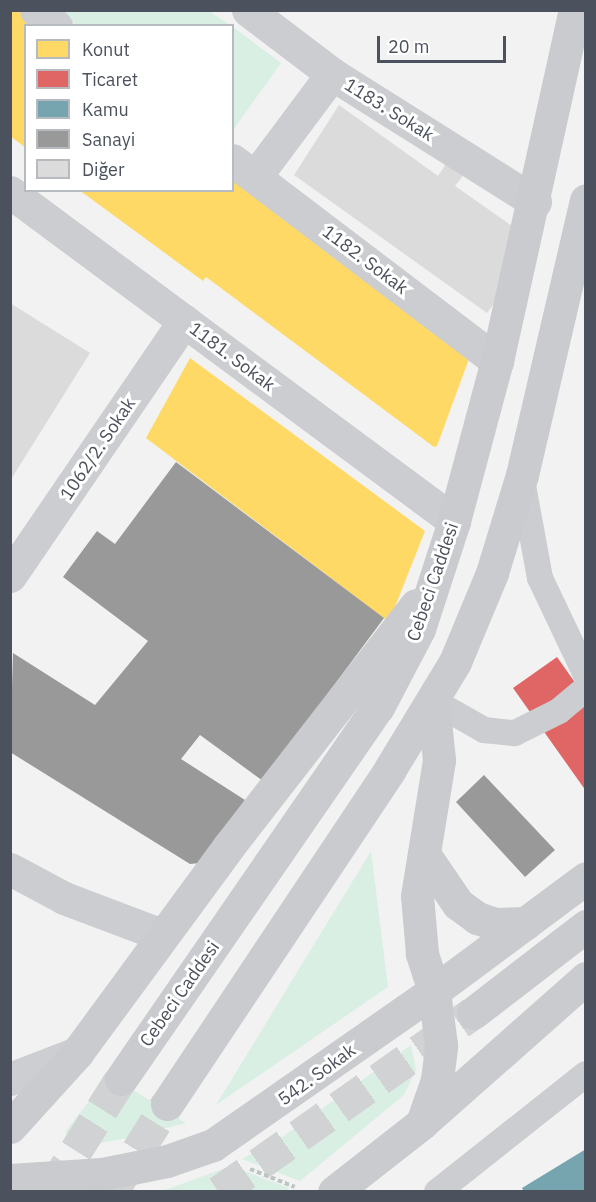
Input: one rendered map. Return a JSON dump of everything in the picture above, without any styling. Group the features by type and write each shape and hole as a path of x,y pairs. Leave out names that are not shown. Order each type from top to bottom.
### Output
{"main road":[{"name":"Cebeci Caddesi","path":"122,1079 378,707 419,629 454,521 497,361 535,202 575,10"},
{"path":"166,1104 433,701 455,662 492,573 522,476 585,200"},
{"path":"10,1127 78,1053 162,935 434,583"},
{"path":"422,1123 437,1080 441,1045 434,992 422,953 417,896 439,760 433,701"},
{"path":"424,854 458,904 477,918 495,924 526,923"},
{"name":"542. Sokak","path":"10,1180 102,1174 167,1161 213,1145 434,992 585,878"},
{"path":"473,1012 585,926"},
{"path":"344,1188 422,1123 585,978"},
{"path":"10,1079 78,1053"}],"street":[{"path":"36,10 54,24"},
{"name":"1183. Sokak","path":"248,10 332,74 535,202"},
{"path":"244,168 332,74"},
{"name":"1182. Sokak","path":"244,168 497,361"},
{"name":"1181. Sokak","path":"10,192 454,521"},
{"name":"1062/2. Sokak","path":"10,576 184,321"},
{"path":"10,869 64,898 162,935"}],"lane":[{"path":"522,476 540,578 585,675"},
{"path":"433,701 484,730 515,733 559,711 585,688"},
{"path":"437,1191 585,1074"}],"path":[{"path":"213,1145 234,1162 302,1190"}],"green space":[{"path":"57,11 209,11 228,24 75,24"},
{"path":"234,28 281,63 234,129"},
{"path":"371,851 388,987 216,1105"},
{"path":"411,1045 416,1070 404,1095 300,1181 242,1159 278,1140"},
{"path":"109,1075 186,1123 90,1145 68,1143 66,1131"},
{"path":"231,1166 289,1188 285,1192 162,1191"}],"building: Konut":[{"path":"10,10 17,10 34,24 24,24 24,146 10,136"},
{"path":"234,175 473,348 437,446 434,447 206,277 203,281 82,192 234,192"},
{"path":"190,358 425,531 389,622 146,438"}],"building: Ticaret":[{"path":"557,657 586,698 586,791 513,688"}],"building: Kamu":[{"path":"586,1149 586,1192 524,1192 522,1188"}],"building: Sanayi":[{"path":"176,462 384,618 263,781 200,735 181,759 245,800 200,863 190,864 10,752 13,653 95,705 148,641 63,577 97,531 115,544"},
{"path":"484,775 555,850 525,877 456,802"}],"building: Diğer":[{"path":"339,105 438,176 453,153 471,165 455,186 518,230 511,280 487,313 294,175"},
{"path":"10,303 90,353 10,481"}],"tunnel":[{"path":"219,1192 473,1013"},
{"path":"50,1192 121,1079"},
{"path":"112,1192 167,1104"}]}
